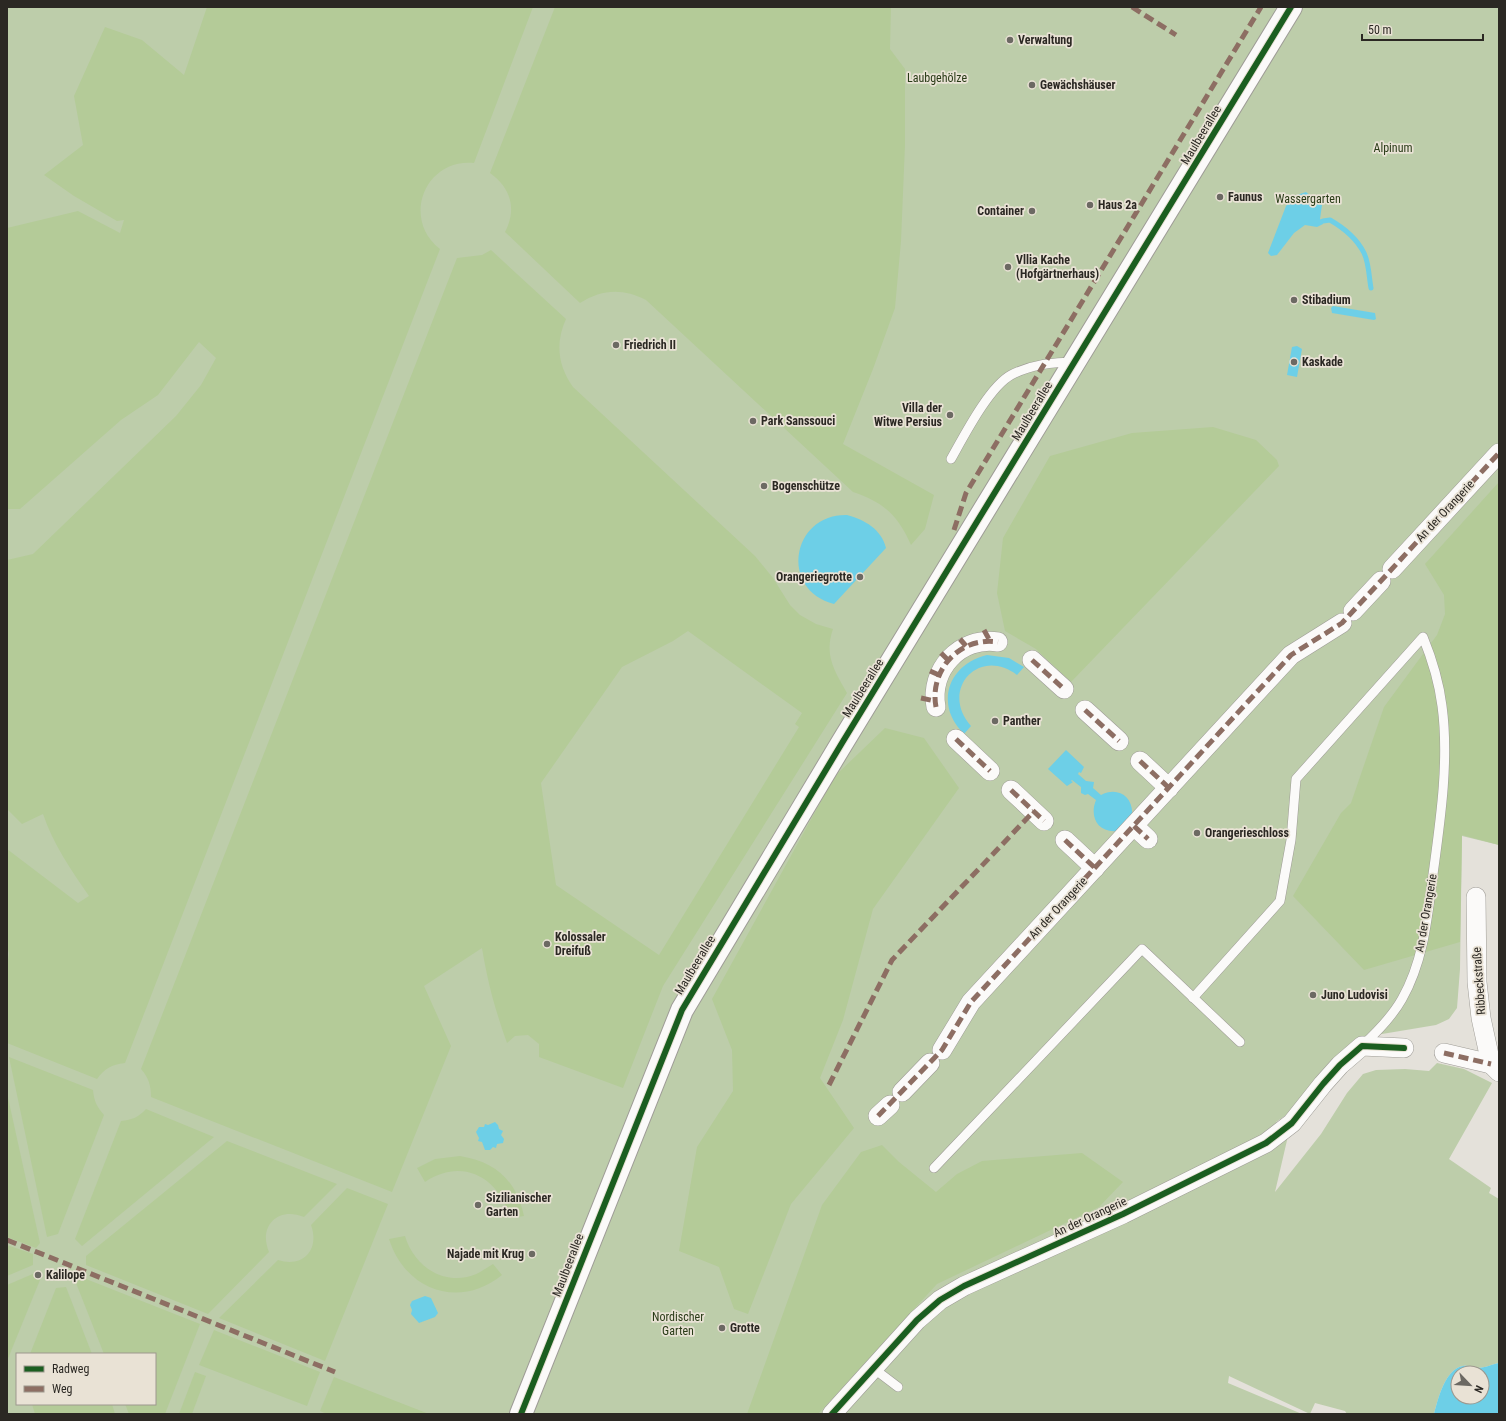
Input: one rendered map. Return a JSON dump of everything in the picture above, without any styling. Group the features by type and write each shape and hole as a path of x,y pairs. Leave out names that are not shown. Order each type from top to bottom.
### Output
{"street":[{"name":"Maulbeerallee","path":"522,1414 682,1010 1291,7"},
{"name":"An der Orangerie","path":"890,1104 936,1056 971,1002 1291,655 1347,617 1499,453"},
{"path":"930,702 940,665 963,642 979,642 990,637"},
{"path":"1032,660 1064,689"},
{"path":"1085,710 1119,741"},
{"path":"956,739 990,771"},
{"path":"1140,761 1169,788"},
{"path":"1010,790 1044,821"},
{"path":"1134,826 1148,839"},
{"path":"1065,840 1095,868"},
{"name":"Ribbeckstraße","path":"1476,897 1478,988 1481,1018 1495,1068"},
{"name":"An der Orangerie","path":"832,1414 917,1320 940,1300 964,1286 1123,1214 1258,1148 1276,1137 1301,1113 1323,1084 1340,1065 1362,1046"},
{"path":"1362,1046 1404,1048"},
{"name":"Ribbeckstraße","path":"1444,1053 1495,1068"}],"lane":[{"path":"951,459 987,398 1011,375 1045,364 1075,362"},
{"name":"An der Orangerie","path":"1193,998 1280,901 1291,840 1296,779 1422,636 1437,679 1443,708 1444,743 1442,792 1430,905 1418,957 1402,999 1388,1020 1362,1046"},
{"path":"934,1168 1142,949 1240,1042"},
{"path":"873,1368 898,1388"}],"green space":[{"name":"Park Sanssouci","path":"7,7 1499,7 1499,845 1462,836 1460,969 1457,1008 1449,1019 1436,1025 1364,1037 1305,1102 1276,1122 1288,1136 1275,1192 1321,1134 1347,1093 1363,1074 1376,1070 1405,1069 1429,1071 1437,1063 1464,1069 1492,1083 1449,1159 1491,1188 1489,1193 1499,1199 1499,1363 1490,1366 1450,1365 1450,1374 1443,1386 1434,1414 1347,1414 1345,1411 1315,1403 1310,1414 1229,1376 1228,1383 1302,1414 7,1414"},
{"path":"207,7 533,7 474,163 457,164 443,170 431,180 424,193 421,207 422,222 428,236 440,249 125,1063 109,1068 97,1079 7,1043 7,967 9,954 7,945 7,849 78,903 89,896 69,867 57,846 43,814 22,824 7,809 7,560 33,554 176,416 201,385 216,358 199,342 158,395 121,420 20,509 7,509 7,228 78,211 120,233 124,220 117,221 74,196 44,175 83,145 74,96 105,27 142,40 184,75"},
{"path":"555,7 891,7 890,49 905,69 905,145 901,241 895,308 873,369 843,444 934,495 925,529 911,545 901,525 888,511 873,500 853,492 646,300 629,293 613,292 596,295 580,303 505,232 511,215 510,200 503,185 490,173"},
{"path":"491,250 566,319 560,337 559,346 561,363 573,387 755,556 773,578 790,605 800,615 816,624 833,629 830,638 830,655 834,669 847,693 663,986 623,1088 539,1057 539,1044 528,1035 515,1036 507,1043 492,996 482,948 424,986 451,1046 392,1192 151,1097 149,1082 141,1069 457,258 482,255","holes":["688,631 802,713 795,724 799,727 659,955 556,885 541,783 622,667 673,641"]},
{"path":"1213,427 1256,440 1277,460 1279,466 1071,682 1036,649 1005,631 997,593 1003,538 1050,456 1132,433"},
{"path":"1499,482 1499,845 1462,835 1460,942 1364,970 1293,896 1341,813 1351,803 1384,707 1437,635 1445,614 1444,595 1425,564"},
{"path":"885,728 924,738 959,788 873,909 843,1020 820,1078 854,1128 791,1204 748,1314 734,1309 719,1267 679,1251 697,1147 733,1091 732,1050 712,999 835,776"},
{"path":"9,1057 93,1090 96,1104 104,1115 58,1234 47,1237"},
{"path":"7,1093 40,1243 36,1248 7,1237"},
{"path":"146,1109 214,1137 82,1246 75,1239 121,1121 135,1118"},
{"path":"227,1141 337,1184 304,1217 295,1214 286,1214 279,1216 273,1221 268,1227 266,1234 266,1243 269,1252 208,1314 86,1265 86,1256"},
{"path":"882,1145 899,1162 936,1192 957,1174 982,1161 1082,1153 1123,1182 1099,1207 937,1284 818,1414 747,1414 822,1205 861,1152"},
{"path":"460,1156 484,1163 494,1168 502,1175 516,1192 524,1216 510,1218 505,1204 497,1192 488,1182 477,1175 452,1171 439,1175 425,1182 417,1168 435,1159"},
{"path":"347,1188 388,1204 325,1361 219,1318 278,1260 287,1262 295,1261 302,1259 307,1255 313,1242 311,1225"},
{"path":"405,1236 414,1255 428,1269 437,1274 456,1278 467,1277 478,1273 493,1264 502,1275 485,1286 468,1291 452,1292 435,1289 420,1282 407,1271 397,1257 389,1239"},
{"path":"7,1245 33,1254 33,1265 7,1276"},
{"path":"35,1273 40,1280 7,1361 7,1285"},
{"path":"81,1277 200,1324 165,1414 129,1414 125,1405 156,1405 156,1353 104,1353 76,1283"},
{"path":"66,1287 92,1353 30,1353 56,1288"},
{"path":"214,1330 320,1372 307,1406 199,1365"},
{"path":"195,1372 206,1376 192,1414 179,1414"},
{"path":"334,1377 429,1414 327,1414 320,1411"},
{"path":"32,1405 112,1405 115,1414 35,1414"}],"water":[{"path":"1306,192 1322,205 1320,219 1323,221 1323,224 1317,227 1305,225 1294,233 1277,255 1271,256 1268,253 1286,206 1294,196"},
{"path":"1333,306 1375,313 1376,319 1374,320 1332,313 1331,308"},
{"name":"Kaskade","path":"1297,346 1302,349 1297,377 1287,375 1292,347"},
{"path":"847,515 871,526 884,541 886,548 834,604 816,596 805,584 799,569 799,554 804,539 814,527 828,518"},
{"path":"987,655 1009,658 1024,667 1017,675 1003,667 989,666 977,669 968,676 961,686 959,699 962,712 971,726 964,734 955,723 949,711 948,699 950,687 955,676 963,667 974,660"},
{"path":"1066,750 1084,767 1081,773 1079,772 1078,774 1086,781 1094,782 1093,788 1101,795 1113,792 1124,795 1128,799 1132,809 1132,816 1117,831 1110,831 1100,827 1097,823 1094,812 1096,800 1088,794 1085,795 1081,793 1081,787 1072,780 1071,781 1073,782 1067,786 1048,769"},
{"path":"495,1122 499,1129 503,1131 501,1135 504,1139 503,1143 497,1144 496,1148 493,1147 490,1150 485,1150 482,1142 478,1141 479,1138 476,1132 479,1127 484,1127 485,1124 488,1125"},
{"path":"425,1296 431,1298 438,1313 435,1317 419,1323 411,1314 412,1310 410,1305 412,1301"},
{"path":"1499,1363 1499,1414 1434,1414 1443,1386 1450,1374 1450,1405 1490,1405 1490,1366"}],"waterway":[{"path":"1323,221 1330,220 1335,223 1350,234 1358,243 1366,257 1371,288"}],"marked path":[{"path":"1132,7 1176,35"},
{"path":"954,530 966,493 1261,7"},
{"path":"878,1116 942,1050 971,1002 1291,655 1342,623 1499,453"},
{"path":"984,630 990,641"},
{"path":"960,639 966,646"},
{"path":"936,707 935,693 937,680 950,658 971,644 998,642"},
{"path":"941,653 948,660"},
{"path":"1032,660 1064,689"},
{"path":"930,671 939,675"},
{"path":"921,698 935,701"},
{"path":"1085,710 1119,741"},
{"path":"956,739 990,771"},
{"path":"1140,761 1169,788"},
{"path":"1011,790 1044,821"},
{"path":"829,1085 892,960 1034,811"},
{"path":"1134,826 1148,839"},
{"path":"1065,840 1095,868"},
{"path":"1444,1053 1491,1064"},
{"path":"7,1240 335,1372"}],"cycle path":[{"path":"521,1414 682,1010 842,743 1291,7"},
{"path":"832,1414 917,1320 940,1300 964,1286 1123,1214 1266,1143 1292,1123 1340,1065 1362,1046 1404,1048"}],"place":[{"name":"Verwaltung","path":"1010,40"},
{"name":"Gewächshäuser","path":"1032,85"},
{"name":"Faunus","path":"1220,197"},
{"name":"Haus 2a","path":"1090,205"},
{"name":"Container","path":"1032,211"},
{"name":"Vllia Kache (Hofgärtnerhaus)","path":"1008,267"},
{"name":"Stibadium","path":"1294,300"},
{"name":"Friedrich II","path":"616,345"},
{"name":"Kaskade","path":"1294,362"},
{"name":"Villa der Witwe Persius","path":"950,415"},
{"name":"Park Sanssouci","path":"753,421"},
{"name":"Bogenschütze","path":"764,486"},
{"name":"Orangeriegrotte","path":"860,577"},
{"name":"Panther","path":"995,721"},
{"name":"Orangerieschloss","path":"1197,833"},
{"name":"Kolossaler Dreifuß","path":"547,944"},
{"name":"Juno Ludovisi","path":"1313,995"},
{"name":"Sizilianischer Garten","path":"478,1205"},
{"name":"Najade mit Krug","path":"532,1254"},
{"name":"Kalilope","path":"38,1275"},
{"name":"Grotte","path":"722,1328"}],"park label":[{"name":"Laubgehölze","path":"937,78"},
{"name":"Alpinum","path":"1393,148"},
{"name":"Wassergarten","path":"1308,199"},
{"name":"Nordischer Garten","path":"678,1324"}]}
